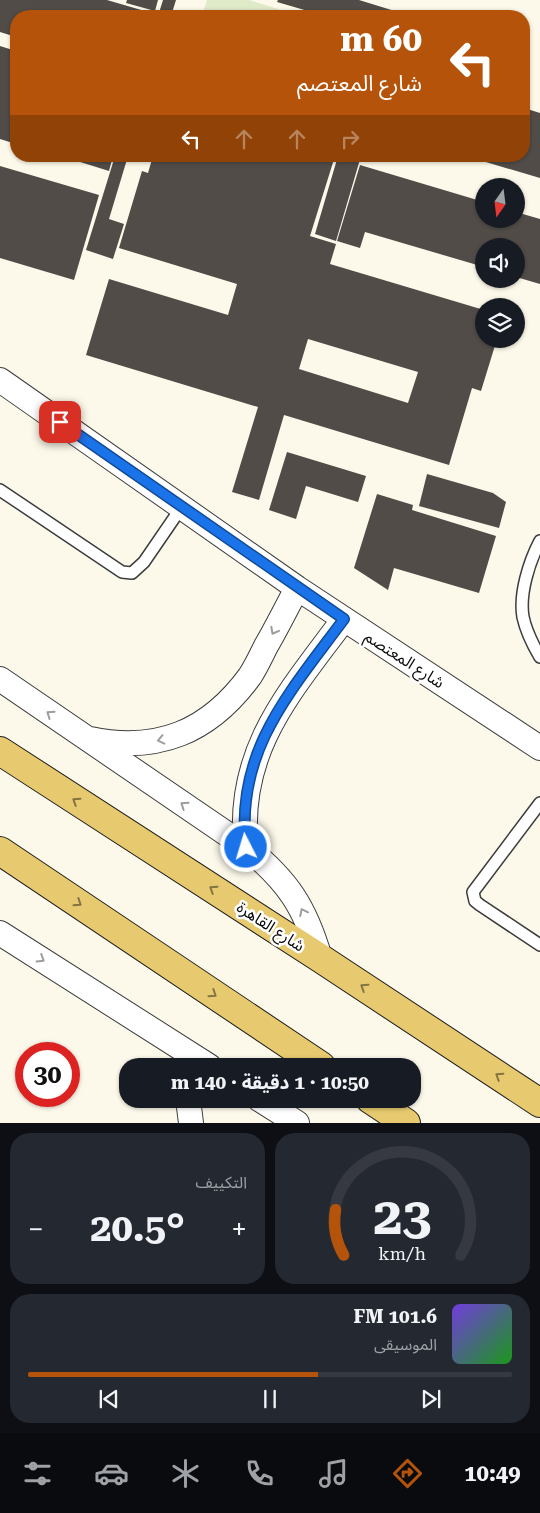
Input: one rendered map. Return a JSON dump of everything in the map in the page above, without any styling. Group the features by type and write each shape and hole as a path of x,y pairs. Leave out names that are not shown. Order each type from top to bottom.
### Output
{"main road":[{"name":"شارع القاهرة","path":"0,751 540,1103"},
{"path":"0,851 309,1058"},
{"path":"0,863 38,876"},
{"path":"384,1108 406,1123"}],"street":[{"name":"شارع المعتصم","path":"0,380 298,588 540,748"},
{"path":"84,737 130,744 158,742 176,736 198,725 236,694 251,674 298,588"},
{"path":"246,847 244,814 246,788 256,754 271,722 290,692 344,619"},
{"path":"0,679 268,864 286,884 296,899 312,932 320,958"},
{"path":"0,933 197,1058"},
{"path":"139,1021 171,1058"},
{"path":"189,1108 191,1123"},
{"path":"273,1108 297,1123"}],"lane":[{"path":"0,490 122,572 132,573 144,562 181,508"},
{"path":"540,541 528,574 523,598 523,618 540,657"},
{"path":"540,802 473,892 475,901 480,905 540,945"}],"green space":[{"path":"207,0 249,0 281,10 204,10"}],"building":[{"path":"0,0 107,0 141,10 10,10 10,35 0,32"},
{"path":"127,0 158,0 155,10 126,3"},
{"path":"163,0 176,0 173,10 160,10"},
{"path":"278,0 359,0 392,10 304,10 277,2"},
{"path":"0,46 10,49 10,142 0,139"},
{"path":"530,110 540,113 540,178 486,162 530,162"},
{"path":"80,162 111,162 109,171"},
{"path":"113,162 126,162 109,219 124,224 113,259 86,250"},
{"path":"151,162 333,162 310,236 336,244 330,264 475,307 475,348 494,348 481,391 472,388 449,465 284,415 259,500 232,492 258,407 86,355 109,279 228,315 237,284 119,248 142,171 148,173","holes":["308,339 418,372 408,403 299,369"]},
{"path":"336,162 359,162 336,241 315,234"},
{"path":"360,165 475,199 475,228 525,228 525,215 540,219 540,284 525,280 525,238 475,238 475,264 365,232 360,248 337,241"},
{"path":"0,166 99,195 74,280 0,258"},
{"path":"287,452 366,476 358,502 306,486 296,519 269,510"},
{"path":"427,474 493,493 506,502 499,528 419,506"},
{"path":"377,494 413,505 412,510 496,536 479,593 394,568 388,590 354,568"}],"route":[{"path":"60,422 181,508 344,619 290,692 271,722 256,754 246,788 244,828 246,847"}]}
